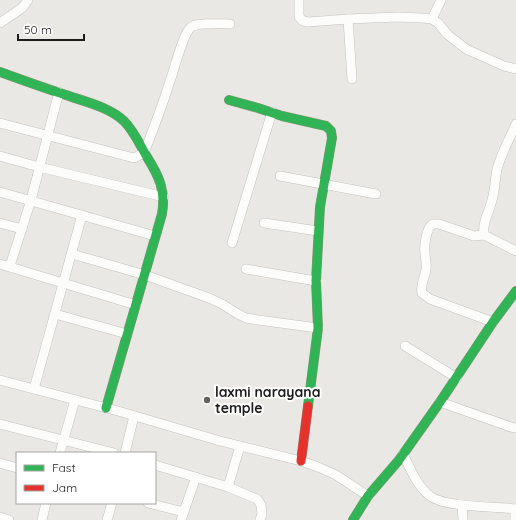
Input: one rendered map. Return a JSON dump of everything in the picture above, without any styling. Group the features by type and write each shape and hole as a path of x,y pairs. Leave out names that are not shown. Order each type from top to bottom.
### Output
{"street":[{"path":"0,23 22,8 28,0"},
{"path":"299,0 299,17 303,21 308,22 398,17 432,19 438,23 448,36 466,49 504,66 516,69"},
{"path":"432,19 440,0"},
{"path":"348,19 352,79"},
{"path":"0,123 134,158 144,153 170,84 180,50 191,28 196,24 230,24"},
{"path":"0,72 92,104 109,111 124,121 134,134 161,183 164,196 162,214 106,408"},
{"path":"10,266 31,200 59,92"},
{"path":"229,100 282,116 326,126 331,131 332,138 320,207 318,231 316,281 318,328 301,461"},
{"path":"232,242 272,112"},
{"path":"484,236 483,228 493,199 501,156 516,124"},
{"path":"0,156 39,167 164,196"},
{"path":"280,176 376,194"},
{"path":"0,192 156,236"},
{"path":"34,389 82,215"},
{"path":"0,223 22,229"},
{"path":"264,223 318,231"},
{"path":"493,322 430,299 422,294 421,288 427,267 425,253 428,232 432,225 439,224 474,236 484,236 516,251"},
{"path":"72,254 145,274 209,298 246,318 318,328"},
{"path":"0,264 136,304"},
{"path":"246,269 316,281"},
{"path":"354,520 370,494 401,457 457,378 493,322 516,291"},
{"path":"55,314 127,334"},
{"path":"405,346 457,378"},
{"path":"0,380 106,408 220,441 301,461 336,474 370,494"},
{"path":"60,452 75,400"},
{"path":"440,402 516,428"},
{"path":"125,452 134,416"},
{"path":"0,424 110,452"},
{"path":"228,487 240,446"},
{"path":"401,457 412,474 430,496 438,500 462,505 515,509 515,520"},
{"path":"0,463 16,468"},
{"path":"156,465 228,487 257,499 261,505 262,514 260,520"},
{"path":"151,504 183,516 196,477"},
{"path":"42,520 46,504"},
{"path":"107,520 112,504"},
{"path":"462,505 463,520"},
{"path":"0,517 9,520"}],"traffic: fast":[{"path":"0,72 97,105 118,116 128,125 134,134 158,177 163,198 162,214 106,408"},
{"path":"229,100 282,116 326,126 331,131 332,138 320,207 316,281 318,328 308,406"},
{"path":"353,520 368,496 399,460 440,402 493,322 516,291"}],"traffic: jam":[{"path":"301,461 308,406"}],"place":[{"name":"laxmi narayana temple","path":"207,400"}]}
